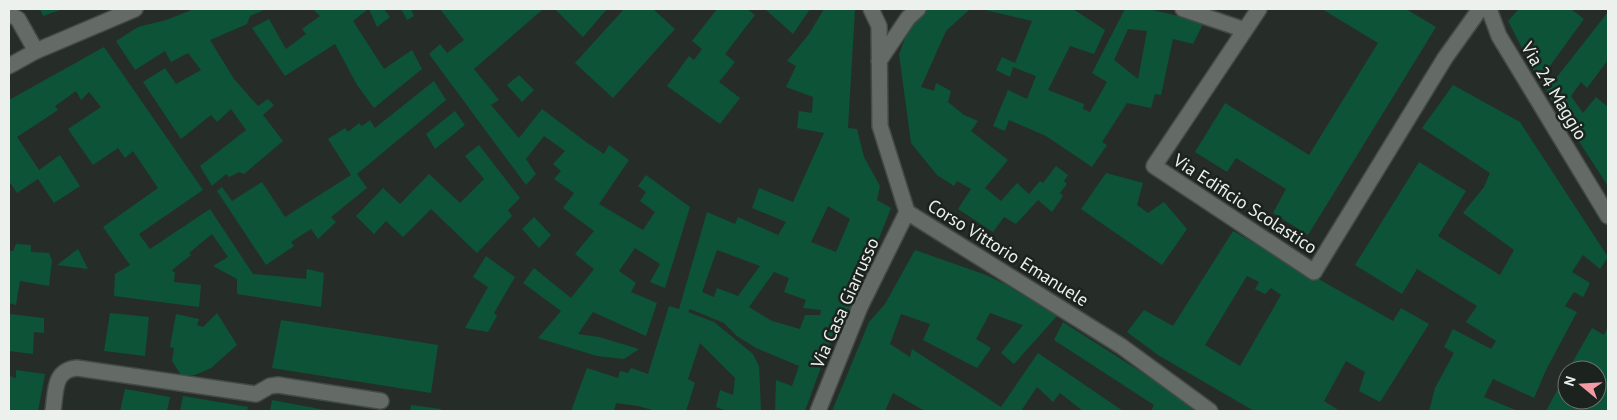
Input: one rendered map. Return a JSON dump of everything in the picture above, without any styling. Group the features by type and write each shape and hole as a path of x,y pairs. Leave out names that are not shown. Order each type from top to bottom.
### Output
{"street":[{"path":"9,66 36,51 135,9"},
{"name":"Corso Vittorio Emanuele","path":"871,9 879,26 880,126 907,212 1120,346 1210,411"},
{"path":"879,61 908,18 918,9"},
{"path":"1183,9 1245,30"},
{"name":"Via Edificio Scolastico","path":"1259,9 1154,166 1314,272 1445,58 1480,9"},
{"name":"Via 24 Maggio","path":"1489,9 1499,36 1608,216"},
{"path":"9,14 18,19 36,51"},
{"name":"Via Casa Giarrusso","path":"818,411 860,307 907,212"},
{"path":"53,411 59,376 69,368 256,394 270,386 278,385 380,401"}],"building":[{"path":"40,9 63,9 43,16"},
{"path":"194,9 266,9 250,16 247,24 210,40 234,79 258,106 268,99 274,105 263,115 283,141 244,174 239,172 229,177 226,174 212,186 200,166 246,130 231,109 217,122 211,115 181,139 143,82 165,68 176,84 201,70 188,53 171,62 165,51 135,70 116,41 138,27 166,20"},
{"path":"313,9 368,9 353,21 384,69 412,50 422,69 374,108 357,85 335,44 285,76 252,28 269,19 286,49 306,34 302,29 320,16"},
{"path":"369,9 384,9 390,17 377,27"},
{"path":"401,9 411,9 414,16 407,20"},
{"path":"440,9 543,9 474,69 499,100 491,105 519,138 542,109 604,154 609,145 629,160 599,204 643,230 655,212 640,201 646,192 638,186 646,175 690,207 665,288 650,282 660,264 635,248 619,271 636,283 631,292 657,303 646,336 593,312 578,334 599,337 639,349 624,359 597,356 538,338 561,311 523,283 534,268 571,298 594,269 575,254 594,231 563,208 574,193 554,179 561,171 553,164 565,151 544,136 526,159 536,174 526,185 429,54 440,44 447,53 464,40"},
{"path":"555,9 607,9 583,37"},
{"path":"624,9 653,9 675,29 613,98 575,63"},
{"path":"717,9 747,9 755,15 725,54 735,62 719,82 740,98 720,124 667,86 689,56 694,60 702,49 692,41"},
{"path":"765,9 810,9 793,34"},
{"path":"824,9 855,9 848,128 857,129 864,157 880,186 877,200 891,208 852,306 833,334 805,411 775,411 776,380 792,386 799,366 756,348 737,336 724,323 690,309 688,312 714,322 753,354 759,366 761,411 727,411 716,407 720,390 733,395 735,378 700,343 688,379 695,383 686,411 656,411 616,403 614,411 571,411 587,368 618,378 620,371 628,373 631,368 648,374 669,306 679,309 707,212 735,224 738,217 778,235 786,222 752,208 759,188 793,202 824,133 797,128 799,111 812,113 813,97 786,87 796,66 787,61 809,34","holes":["828,206 850,219 836,252 811,242","717,250 760,266 738,296 717,288 714,297 702,292","774,272 789,278 784,292 806,300 803,308 821,310 820,315 805,315 800,329 772,321 749,307"]},
{"path":"924,9 970,9 946,31 921,87 934,91 936,83 951,91 948,102 964,115 978,121 971,131 1008,160 985,188 1001,201 1017,183 1029,194 1040,181 1043,183 1056,166 1068,175 1064,181 1067,184 1060,193 1063,196 1052,212 1038,200 1016,224 1004,217 993,232 958,209 971,189 957,181 954,186 937,175 911,143 899,54 910,25"},
{"path":"981,9 1073,9 1105,30 1094,54 1070,46 1048,90 1084,104 1083,109 1090,112 1107,82 1092,73 1125,9 1148,9 1204,22 1193,44 1173,39 1161,95 1155,94 1151,108 1127,103 1102,142 1107,145 1092,167 1046,136 1009,120 1005,131 993,126 1008,90 1027,99 1036,76 1013,67 1010,77 996,70 1002,57 1015,63 1032,21","holes":["1128,29 1147,31 1138,79 1114,60"]},
{"path":"1322,9 1406,9 1436,27 1308,235 1273,213 1286,189 1236,158 1227,172 1195,152 1225,103 1309,155 1378,43"},
{"path":"1519,9 1571,9 1584,19 1539,81 1508,21"},
{"path":"1608,12 1608,60 1587,88 1581,82 1571,96 1583,113 1596,97 1608,107 1608,186 1546,91"},
{"path":"104,47 203,190 139,234 150,249 210,209 253,274 306,279 307,269 324,273 321,307 237,294 237,279 213,266 228,257 212,234 189,253 191,255 172,270 175,273 174,282 201,285 199,307 114,296 115,274 130,265 103,227 158,188 133,151 125,158 118,148 93,165 68,129 101,107 89,92 81,100 76,91 55,106 58,110 17,137 39,170 60,155 80,186 54,203 38,179 17,193 9,181 9,100"},
{"path":"519,75 534,90 522,102 507,85"},
{"path":"434,81 446,100 357,174 367,188 331,217 336,222 318,239 311,229 291,242 294,246 266,265 217,191 222,187 232,201 262,182 285,217 351,175 328,139 345,128 348,132 359,123 362,126 370,120 375,128"},
{"path":"1453,85 1520,122 1608,257 1600,269 1583,255 1572,272 1590,283 1583,297 1574,292 1565,306 1577,312 1546,370 1534,398 1493,379 1484,397 1518,411 1429,411 1435,388 1454,353 1444,347 1453,329 1491,349 1496,341 1466,322 1477,306 1417,269 1402,294 1355,265 1419,162 1466,191 1438,236 1500,275 1514,250 1463,213 1484,187 1490,173 1422,128"},
{"path":"455,111 465,125 435,149 426,134"},
{"path":"479,145 520,198 508,210 512,216 477,253 431,209 403,237 386,221 374,234 356,216 383,188 400,204 429,174 460,203 484,179 465,156"},
{"path":"1106,173 1143,183 1137,205 1148,213 1164,202 1187,229 1162,265 1081,209"},
{"path":"534,217 551,235 539,248 522,229"},
{"path":"1233,231 1393,321 1401,308 1429,324 1380,402 1359,391 1365,372 1346,361 1324,401 1340,411 1254,411 1158,355 1127,332 1144,310 1173,326","holes":["1247,276 1259,282 1255,289 1265,294 1271,288 1281,295 1240,366 1205,345"]},
{"path":"16,244 31,245 31,252 49,253 52,261 49,286 20,281 16,305 9,303 9,251 13,251"},
{"path":"78,249 88,269 57,265"},
{"path":"915,250 986,275 1005,284 1057,316 1014,364 1001,353 1023,325 990,313 976,339 991,348 977,368 923,340 930,324 901,314 890,344 910,357 912,349 1001,407 1038,353 1123,411 1083,411 1060,393 1053,402 1037,387 1021,411 925,411 893,393 885,411 832,411 869,322 885,304"},
{"path":"486,256 515,277 494,313 497,316 488,332 465,328 488,287 473,277"},
{"path":"110,313 149,317 145,356 104,351"},
{"path":"217,313 237,345 211,368 195,375 181,375 172,361 174,348 170,347 176,314 199,319 197,325 203,327"},
{"path":"9,314 44,318 44,333 34,332 33,354 9,351"},
{"path":"281,320 438,345 431,393 272,368"},
{"path":"1063,322 1199,409 1197,411 1151,411 1154,405 1054,340"},
{"path":"1608,326 1608,411 1546,411 1557,391 1557,410 1607,410 1607,360 1574,360 1592,328 1604,335"},
{"path":"16,370 45,374 38,411 9,411 9,376 16,378"},
{"path":"125,389 170,397 167,411 120,411"},
{"path":"183,396 248,407 247,411 180,411"},
{"path":"272,400 325,410 325,411 270,411"},
{"path":"411,405 441,409 441,411 410,411"}]}
